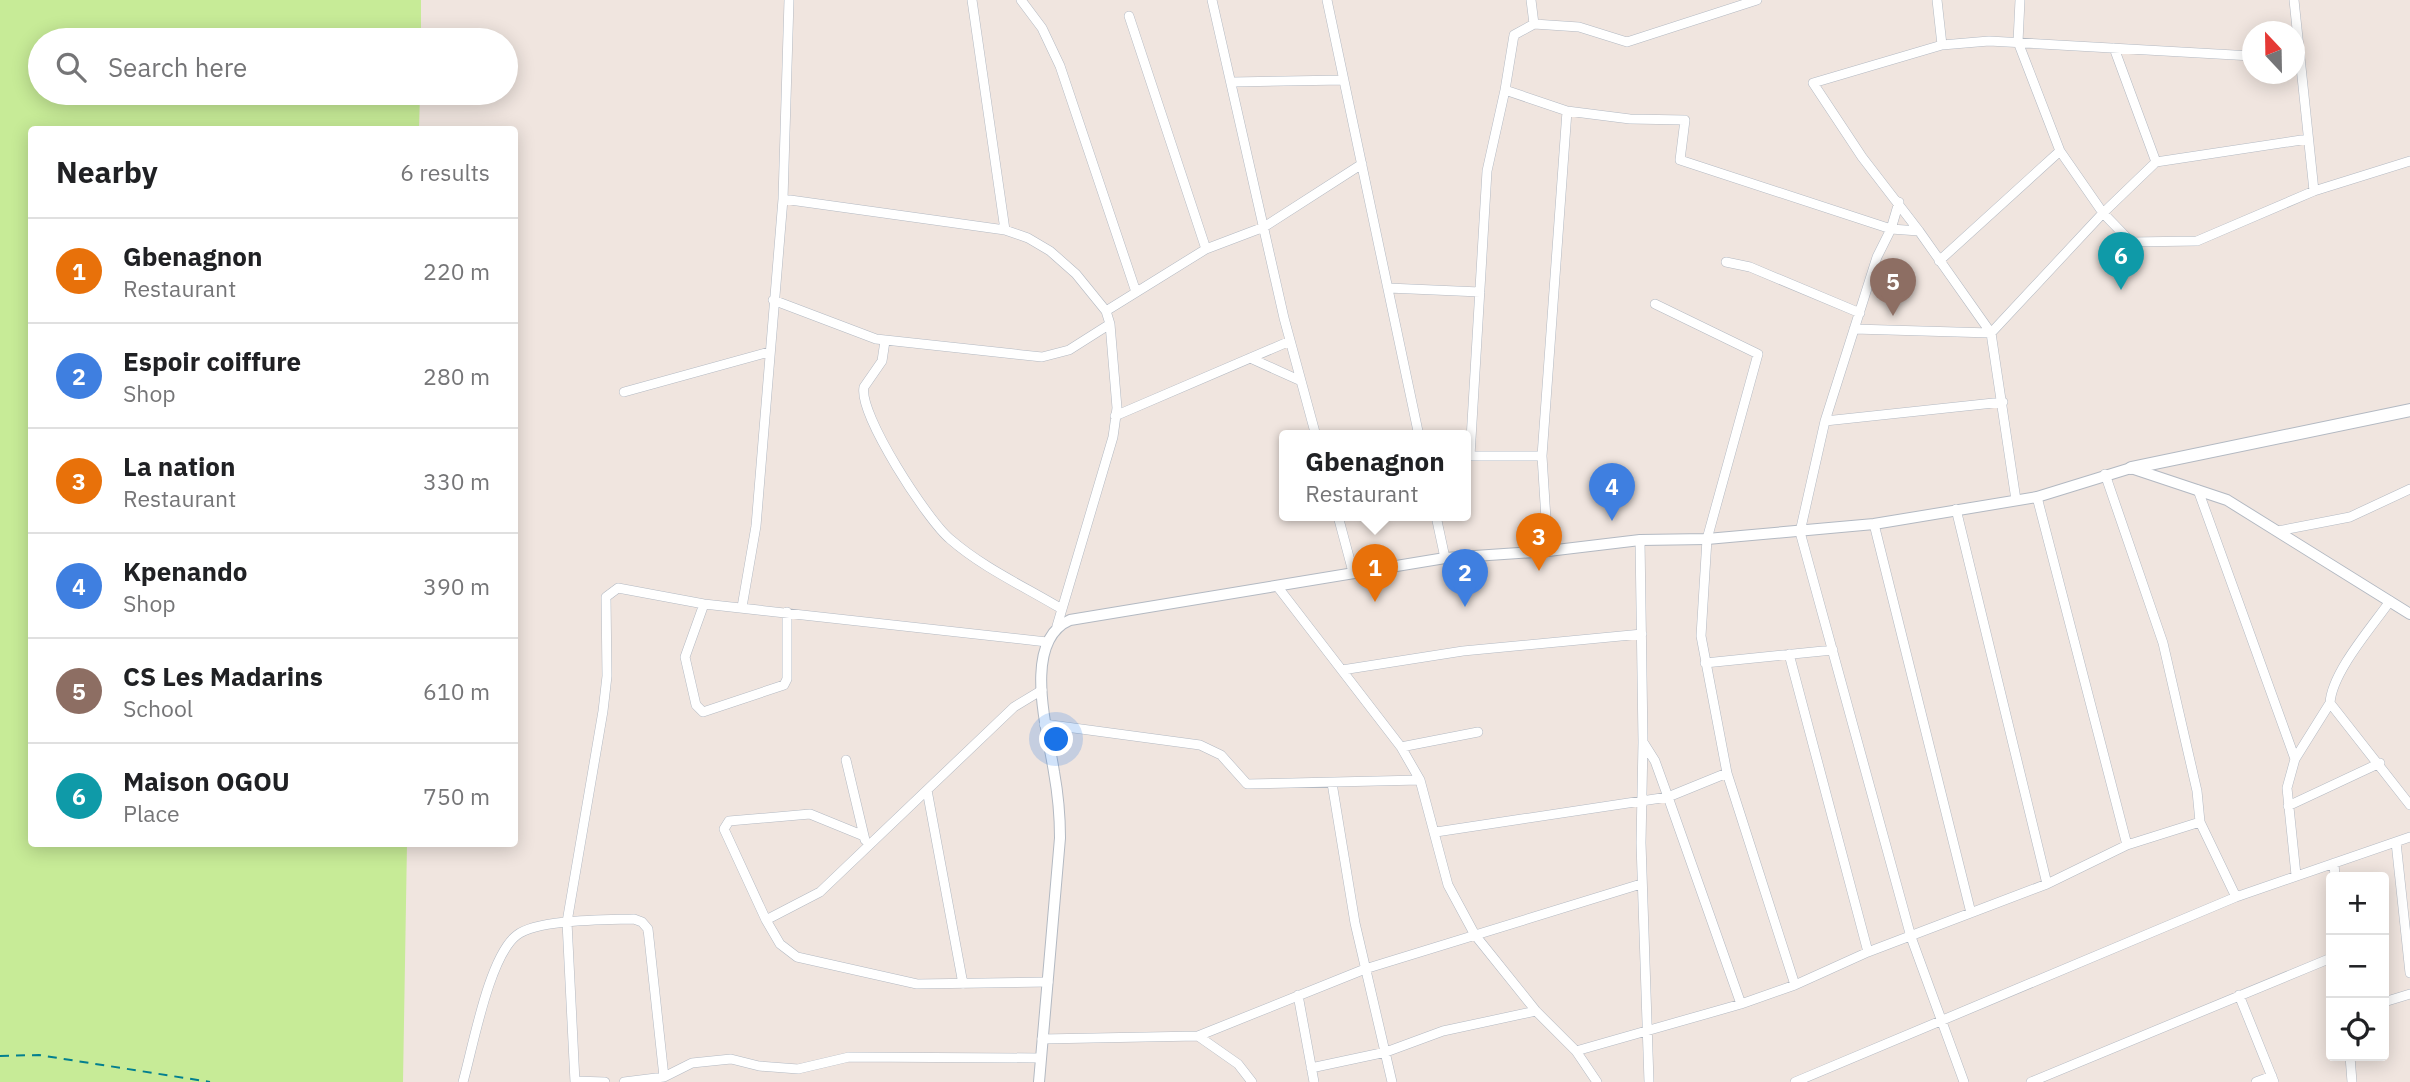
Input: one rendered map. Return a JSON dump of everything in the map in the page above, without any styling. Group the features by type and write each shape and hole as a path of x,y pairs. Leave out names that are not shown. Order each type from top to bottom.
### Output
{"main road":[{"path":"2131,468 2410,410"}],"street":[{"path":"742,607 756,526 783,199 789,0"},
{"path":"972,0 1006,230"},
{"path":"1021,0 1042,28 1060,66 1136,292"},
{"path":"1212,0 1233,82 1290,341 1314,430"},
{"path":"1327,0 1418,430"},
{"path":"1531,0 1534,24"},
{"path":"1470,430 1487,171 1514,35 1534,24 1579,27 1627,42 1757,0"},
{"path":"1937,0 1942,45"},
{"path":"2020,0 2018,42 2060,151 2104,213 2132,242 2197,241 2314,191 2410,161"},
{"path":"2294,0 2295,21"},
{"path":"1129,16 1206,249"},
{"path":"2016,500 1991,333 1899,202 1862,157 1813,83 1942,45 2018,42 2242,55"},
{"path":"2114,48 2156,162"},
{"path":"1233,82 1344,80"},
{"path":"2300,84 2314,191"},
{"path":"1505,90 1567,111 1630,119 1685,120 1680,160 1891,229 1919,231"},
{"path":"1548,551 1542,456 1567,111"},
{"path":"1854,329 1991,333 2156,162 2308,139"},
{"path":"1939,261 2060,151"},
{"path":"1106,311 1206,249 1264,227 1362,164"},
{"path":"783,199 1006,230 1028,238 1050,251 1076,274 1106,311 1110,324 1116,380 1115,416 1103,478 1056,626 1047,642 1042,667 1045,724 1060,812 1039,1082"},
{"path":"1899,202 1891,229 1877,257 1825,421 1800,532 1911,937 1964,1082"},
{"path":"1726,262 1750,267 1860,313"},
{"path":"1388,288 1480,292"},
{"path":"773,300 886,341 1055,356 1110,324"},
{"path":"1655,304 1758,354 1707,539 1700,636 1727,773 1795,985"},
{"path":"886,341 882,361 862,392 873,426 919,498 947,537 970,555 1060,608"},
{"path":"1115,416 1290,341"},
{"path":"624,391 769,352"},
{"path":"1250,358 1301,381"},
{"path":"1825,421 2003,402"},
{"path":"1471,456 1542,456"},
{"path":"1056,626 1070,621 1445,558 1548,551 1640,540 1707,539 1874,524 2037,497 2131,468 2227,500 2410,614"},
{"path":"2105,474 2163,643 2197,791 2200,822 2236,897"},
{"path":"2278,531 2350,517 2410,489"},
{"path":"2198,490 2295,759"},
{"path":"2037,497 2127,845"},
{"path":"1956,509 2047,884"},
{"path":"1339,521 1353,572"},
{"path":"1437,521 1445,558"},
{"path":"1874,524 1970,913"},
{"path":"1640,540 1642,884 1649,1082"},
{"path":"1277,586 1401,747 1420,780 1448,885 1475,935 1536,1011 1576,1051 1597,1082"},
{"path":"605,1082 575,1081 567,922 603,711 607,676 606,597 610,591 618,588 704,604 1047,642"},
{"path":"2296,875 2287,788 2295,759 2330,703 2331,694 2344,668 2390,601"},
{"path":"704,604 685,657 696,705 703,712 784,685 787,679 788,612"},
{"path":"1342,670 1463,650 1642,634"},
{"path":"1704,663 1833,650"},
{"path":"1789,654 1868,952"},
{"path":"766,920 820,892 1014,708 1042,690"},
{"path":"2330,703 2380,763 2410,805"},
{"path":"1045,724 1200,746 1221,755 1247,784 1420,780"},
{"path":"1401,747 1478,732"},
{"path":"1643,742 1655,761 1741,1004"},
{"path":"846,760 867,850"},
{"path":"2288,806 2380,763"},
{"path":"1436,832 1668,797 1727,773"},
{"path":"1332,783 1365,969 1392,1082"},
{"path":"927,790 963,984"},
{"path":"864,836 810,814 729,821 724,829 766,920 780,944 797,957 917,984 1048,982"},
{"path":"1576,1051 1741,1004 1795,985 1868,952 2047,884 2127,845 2200,822"},
{"path":"1795,1082 2236,897 2410,837"},
{"path":"2396,842 2410,973"},
{"path":"2334,863 2335,872"},
{"path":"1042,1039 1198,1036 1365,969 1642,884"},
{"path":"463,1082 498,961 509,944 524,931 567,922 634,919 642,922 648,929 664,1077"},
{"path":"2031,1082 2326,960"},
{"path":"2389,1000 2410,994"},
{"path":"1298,995 1314,1082"},
{"path":"2239,995 2273,1079 2256,1082"},
{"path":"1311,1068 1386,1052 1443,1031 1536,1011"},
{"path":"1198,1036 1238,1064 1252,1082"},
{"path":"624,1082 664,1077 692,1063 731,1059 759,1066 798,1069 849,1057 1040,1058"},
{"path":"2350,1061 2352,1082"}],"green space":[{"path":"0,0 421,0 421,28 28,28 28,105 420,105 419,126 28,126 28,847 407,847 403,1082 0,1082"}],"ferry route":[{"path":"0,1056 39,1055 210,1082"}],"place":[{"name":"Maison OGOU","path":"2121,290"},
{"name":"CS Les Madarins","path":"1893,316"},
{"name":"Kpenando","path":"1612,521"},
{"name":"La nation","path":"1539,571"},
{"name":"Gbenagnon","path":"1375,602"},
{"name":"Espoir coiffure","path":"1465,607"}]}
